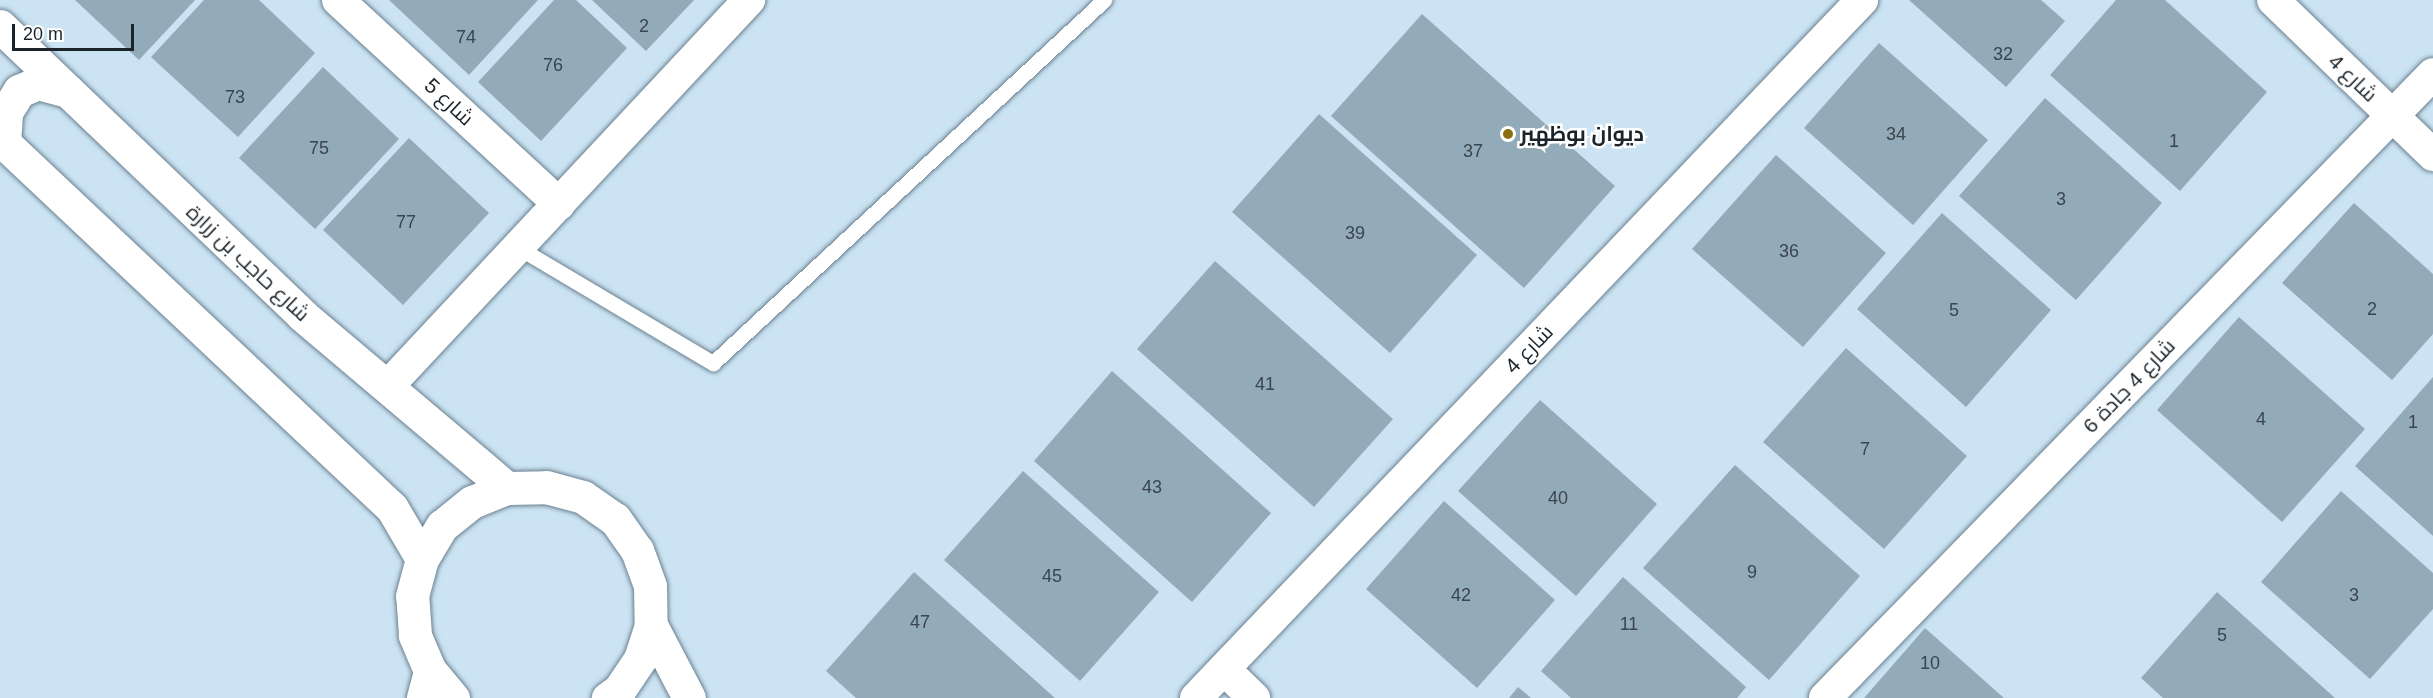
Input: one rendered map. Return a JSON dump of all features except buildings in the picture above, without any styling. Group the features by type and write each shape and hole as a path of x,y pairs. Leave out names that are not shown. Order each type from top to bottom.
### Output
{"street":[{"name":"شارع 5","path":"338,0 559,204"},
{"path":"388,386 750,0"},
{"name":"شارع 4","path":"1196,698 1862,0"},
{"name":"شارع 4","path":"2273,0 2433,155"},
{"name":"شارع حاجب بن زرارة","path":"2,39 68,91 302,315 507,488"},
{"name":"شارع 4 جادة 6","path":"1825,698 2433,74"},
{"path":"68,91 38,83 19,91 6,112 2,141 392,508 422,559"},
{"path":"453,698 427,685 415,635 412,597 422,559 442,526 472,502 507,488 546,487 583,497 615,519 638,550 650,586 651,624 640,659 619,690 608,698"},
{"path":"651,624 689,698"},
{"path":"1224,669 1254,698"}],"lane":[{"path":"519,248 713,363 1104,0"}],"place":[{"name":"ديوان بوظهير","path":"1508,134"}]}
